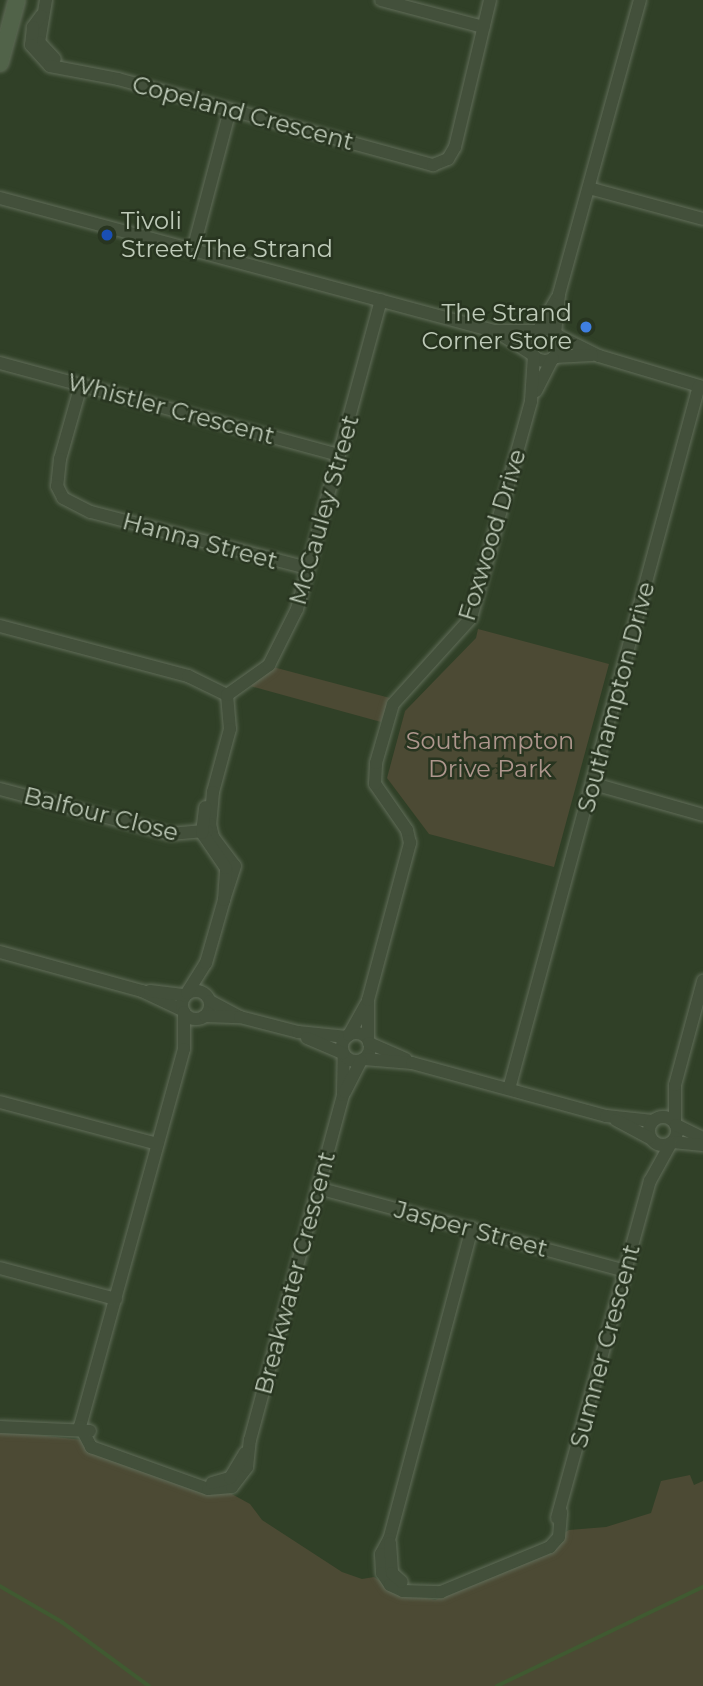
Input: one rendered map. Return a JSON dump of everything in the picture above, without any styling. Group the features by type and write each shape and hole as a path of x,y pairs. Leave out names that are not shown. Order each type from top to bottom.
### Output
{"main road":[{"path":"0,63 17,0"}],"street":[{"name":"Copeland Crescent","path":"46,0 41,16 40,42 45,53 75,68 411,158 426,165 452,154 483,27"},
{"path":"381,0 483,27 490,0"},
{"path":"554,358 561,345 556,334 559,294 640,0"},
{"path":"193,250 230,110"},
{"path":"589,188 703,219"},
{"path":"0,198 494,331 556,334 599,356 701,387"},
{"path":"533,355 529,341 559,294"},
{"name":"McCauley Street","path":"230,693 274,658 297,609 381,300"},
{"path":"494,331 533,355 554,358 599,356"},
{"name":"Foxwood Drive","path":"531,401 533,355"},
{"name":"Foxwood Drive","path":"344,1055 348,1036 368,1000 410,843 407,830 375,784 376,763 393,704 471,618 531,401 554,358"},
{"name":"Whistler Crescent","path":"1,362 339,454"},
{"name":"Hanna Street","path":"81,385 60,459 49,483 55,501 69,510 92,512 308,568"},
{"name":"Southampton Drive","path":"509,1089 701,387"},
{"path":"0,626 188,676 220,680 230,693 238,711 230,729 213,792 206,832 235,866 206,962 186,994 183,1011 184,1049"},
{"path":"594,784 703,815"},
{"name":"Balfour Close","path":"0,789 170,834 206,832"},
{"path":"0,952 142,991 183,1011 190,1018 240,1017"},
{"path":"0,1427 85,1432 90,1395 184,1049 203,1017 209,1000 206,962"},
{"path":"672,1142 675,1085 703,981"},
{"path":"142,991 186,994 198,991 240,1017 298,1032 348,1036 359,1034 412,1063 606,1116 654,1120 667,1117 703,1138"},
{"name":"Foxwood Drive","path":"368,1000 368,1041"},
{"path":"298,1032 344,1055 362,1060 412,1063"},
{"name":"Breakwater Crescent","path":"85,1432 121,1455 194,1481 232,1482 247,1451 343,1095 362,1060 368,1041"},
{"name":"Breakwater Crescent","path":"343,1095 344,1055"},
{"path":"651,1139 654,1120 675,1085"},
{"path":"0,1102 158,1144"},
{"path":"606,1116 659,1145 672,1142 703,1145"},
{"name":"Sumner Crescent","path":"472,1228 389,1539 387,1572 402,1583 432,1593 535,1552 552,1533 561,1512 649,1181 651,1139"},
{"name":"Sumner Crescent","path":"649,1181 672,1142"},
{"name":"Jasper Street","path":"318,1188 625,1271"},
{"path":"0,1268 116,1299"}],"green space":[{"name":"Southampton Drive Park","path":"478,629 609,664 554,867 429,834 387,778 405,711 476,638"},
{"path":"273,667 390,698 381,722 250,686"},
{"path":"0,1431 83,1440 230,1493 250,1504 262,1520 342,1572 362,1579 374,1577 398,1592 435,1600 478,1582 569,1530 606,1527 651,1513 661,1481 690,1475 694,1485 703,1481 703,1686 0,1686"}],"waterway":[{"path":"0,1586 62,1622 149,1686"},
{"path":"497,1686 703,1587"}],"place":[{"name":"Tivoli Street/The Strand","path":"107,235"},
{"name":"The Strand Corner Store","path":"586,327"}]}
